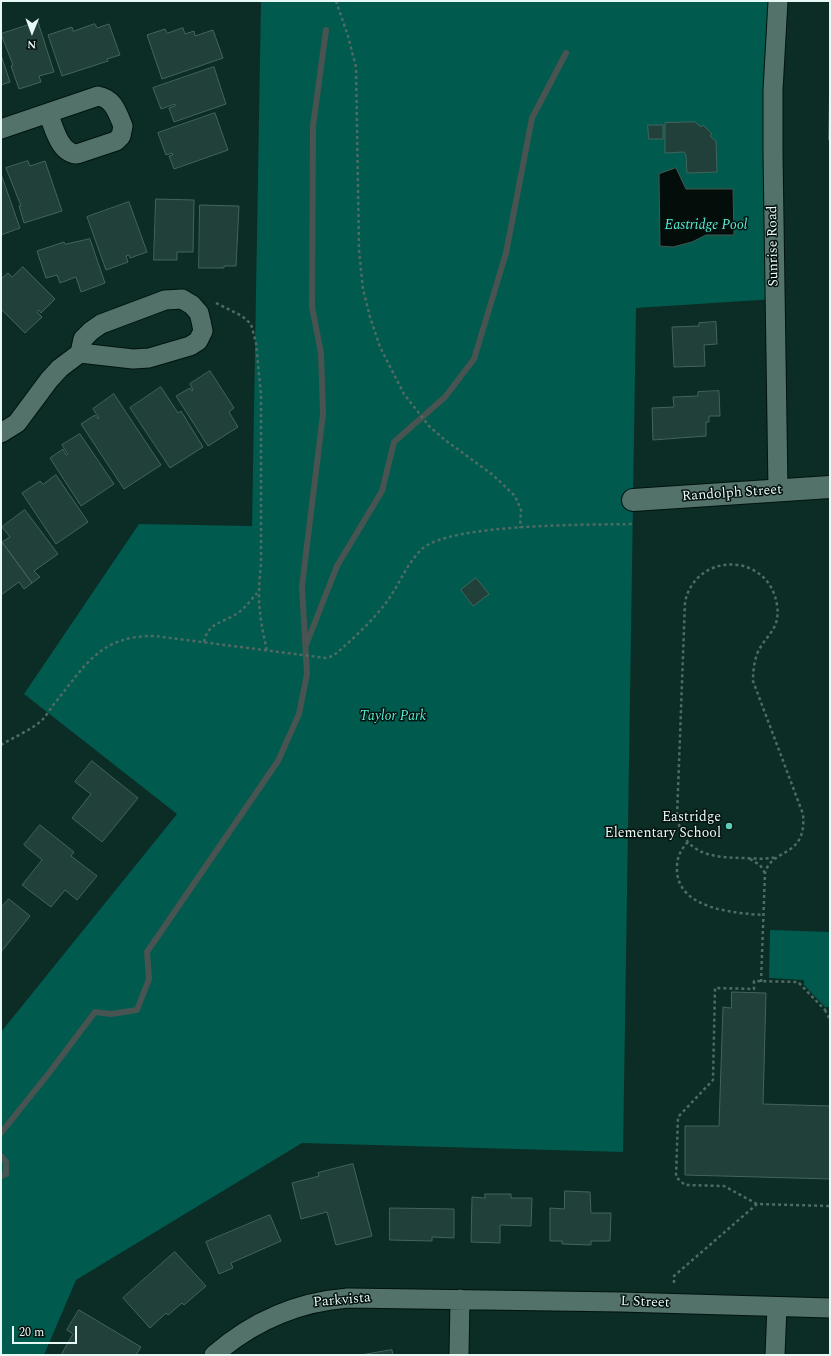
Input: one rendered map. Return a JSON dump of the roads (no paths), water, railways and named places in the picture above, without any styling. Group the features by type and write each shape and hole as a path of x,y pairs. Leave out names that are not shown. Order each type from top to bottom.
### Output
{"street":[{"name":"Sunrise Road","path":"778,1 773,83 778,491"},
{"path":"1,129 48,113"},
{"path":"1,432 17,423 49,380 60,368 80,353 83,339 101,324 165,300 182,299 192,305 199,313 203,331 198,341 190,346 149,358 133,360 80,353"},
{"name":"Randolph Street","path":"633,500 830,487"},
{"name":"Parkvista","path":"214,1355 255,1325 270,1317 310,1303 348,1298 460,1299"},
{"path":"459,1355 460,1299"},
{"name":"L Street","path":"460,1299 830,1308"},
{"path":"776,1307 776,1355"}],"waterway":[{"path":"1,1133 95,1012 111,1014 137,1010 149,979 147,952 278,761 299,714 307,674 302,586 323,414 321,353 312,307 313,126 326,30"},
{"path":"306,645 337,566 382,491 394,442 445,397 474,359 506,253 532,118 566,53"},
{"path":"1,1156 6,1162 6,1174 1,1176"}],"place":[{"name":"Eastridge Elementary School","path":"729,826"}],"park label":[{"name":"Eastridge Pool","path":"706,226"},
{"name":"Taylor Park","path":"393,717"}]}
